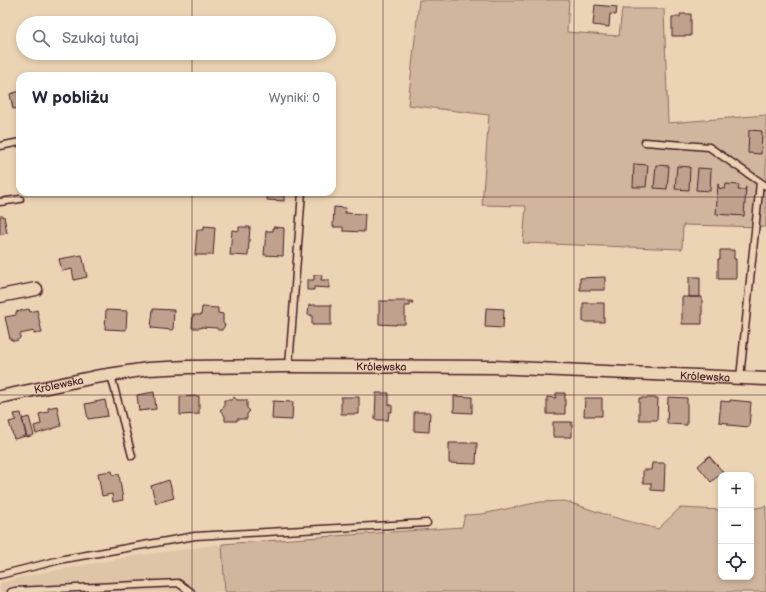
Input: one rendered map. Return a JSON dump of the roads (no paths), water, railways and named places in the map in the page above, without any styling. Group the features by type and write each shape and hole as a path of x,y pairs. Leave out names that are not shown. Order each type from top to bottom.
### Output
{"street":[{"path":"0,296 36,289"},
{"name":"Królewska","path":"0,397 111,375 148,369 168,368 289,366 494,367 766,379"}],"lane":[{"path":"645,142 709,147 763,184 740,378"},
{"path":"0,146 16,143"},
{"path":"289,366 302,196"},
{"path":"0,202 20,199"},
{"path":"111,375 132,456"},
{"path":"0,575 64,559 195,536 427,523"},
{"path":"10,592 178,583 191,592"}]}
